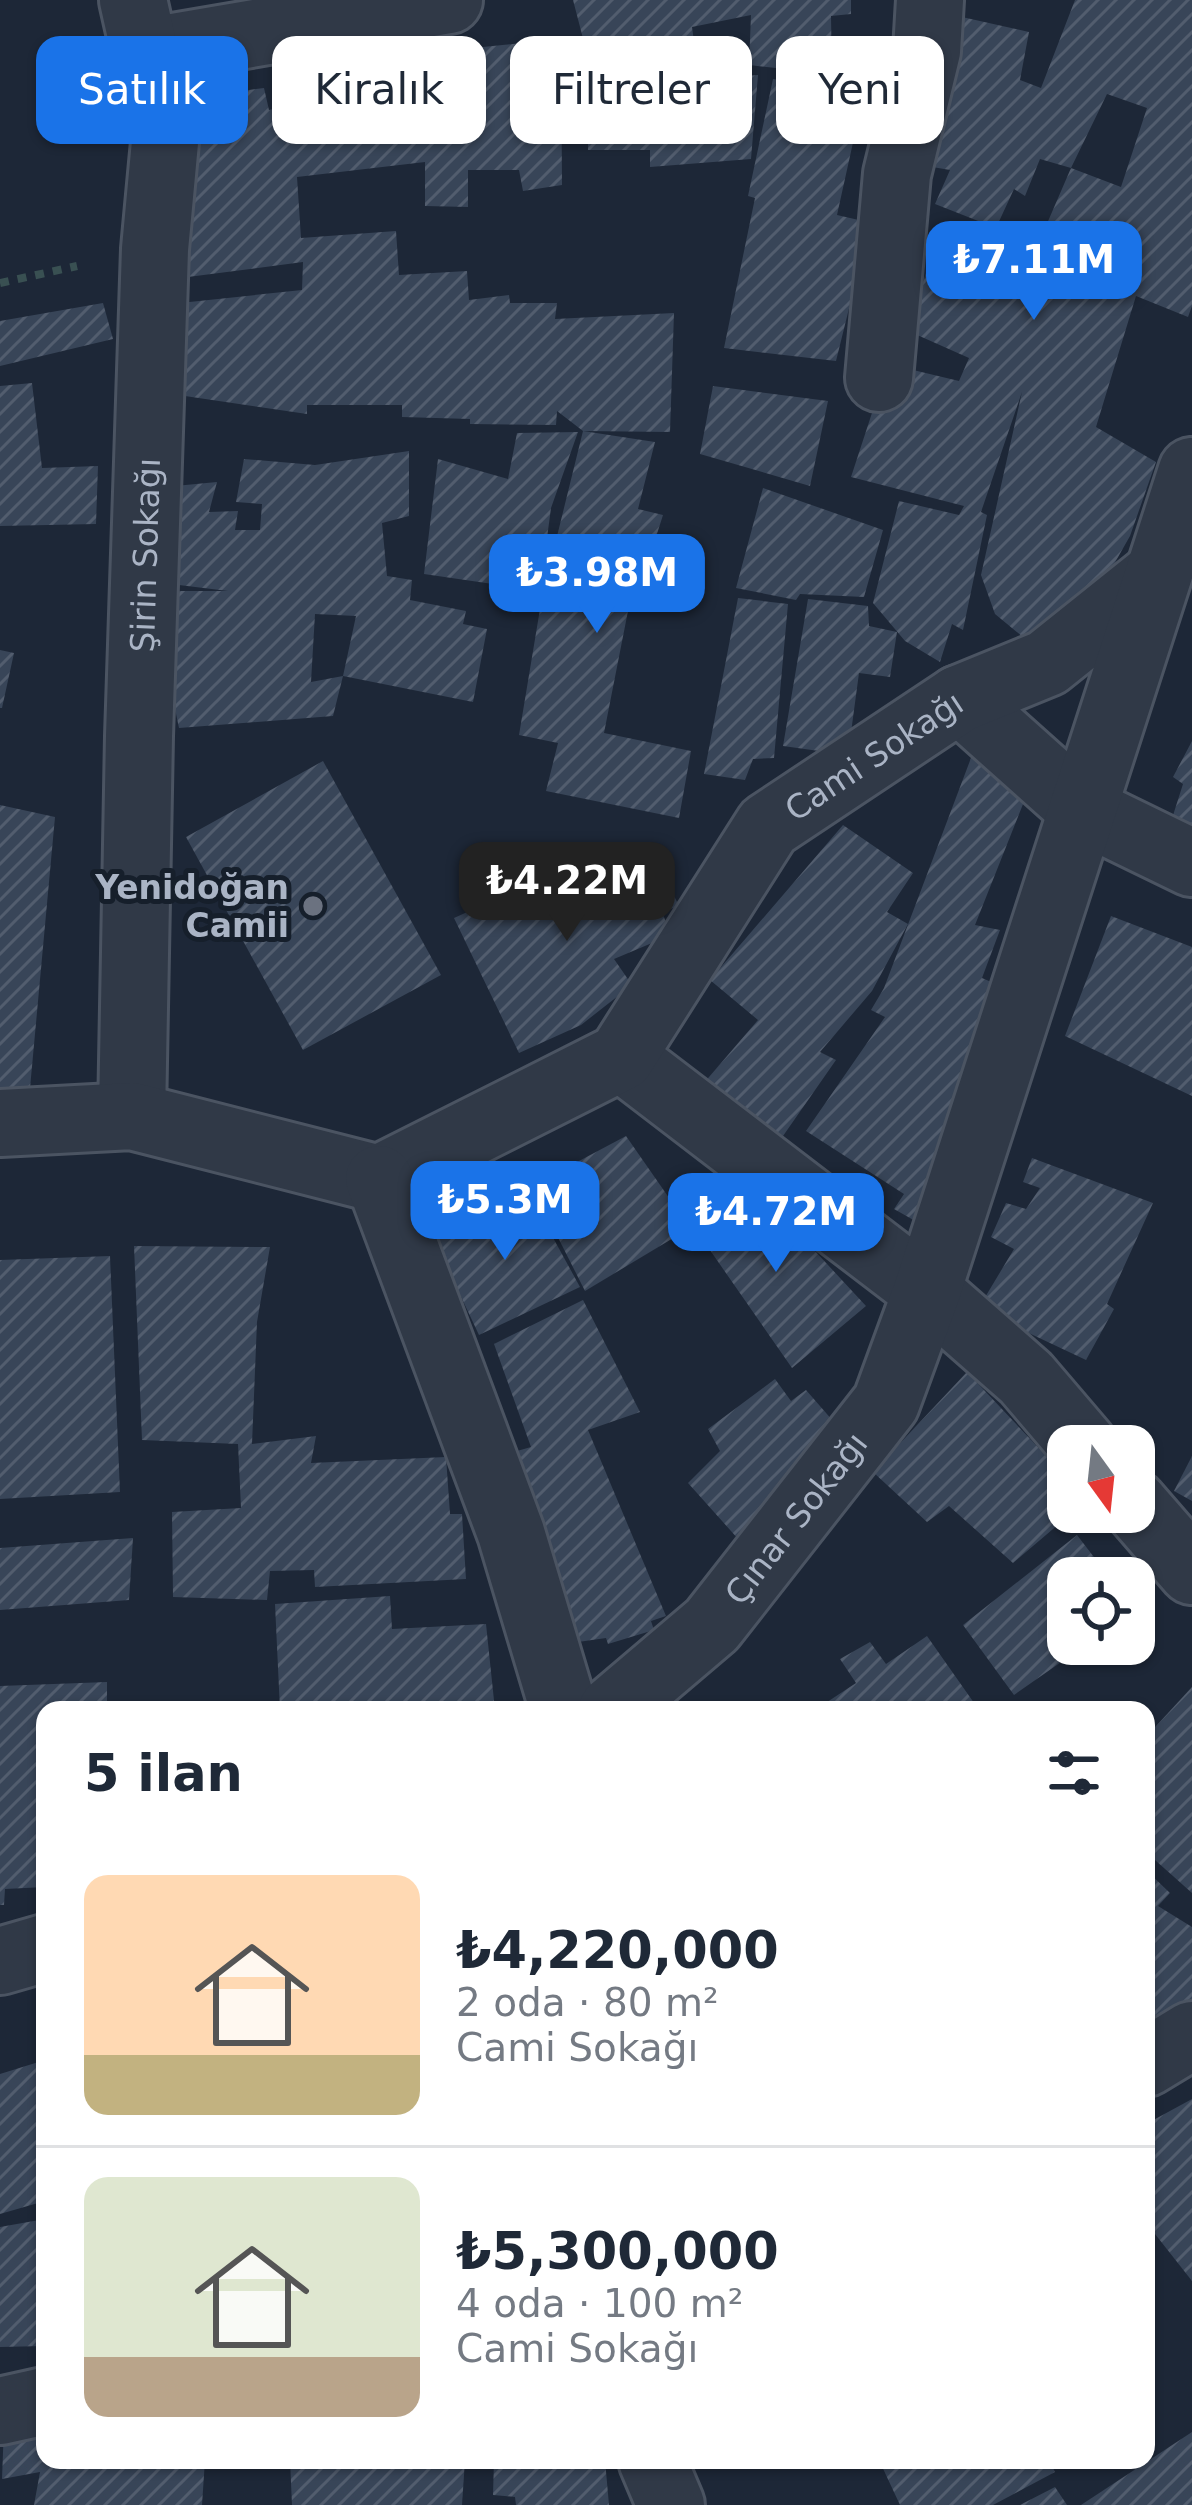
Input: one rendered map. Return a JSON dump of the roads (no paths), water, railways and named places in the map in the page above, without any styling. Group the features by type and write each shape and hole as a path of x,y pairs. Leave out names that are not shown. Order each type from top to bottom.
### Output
{"street":[{"path":"138,26 449,0"},
{"path":"879,378 897,174 927,52 930,0"},
{"name":"Şirin Sokağı","path":"132,1116 143,597 155,249 165,142 138,26"},
{"path":"928,1291 1192,471"},
{"name":"Cami Sokağı","path":"622,1057 768,826 959,699 1047,663 1158,574"},
{"path":"959,699 1083,810 1192,862"},
{"path":"0,1123 132,1116 380,1179 622,1057 928,1291 1026,1378 1066,1425"},
{"path":"380,1179 511,1533 561,1701"},
{"name":"Çınar Sokağı","path":"623,1701 712,1625 886,1403 928,1291"},
{"path":"1155,1528 1192,1571"},
{"path":"0,1961 36,1951"},
{"path":"1155,2057 1192,2035"},
{"path":"0,2411 36,2403"},
{"path":"656,2469 671,2505"}],"place":[{"name":"Yenidoğan Camii","path":"313,906"}]}
